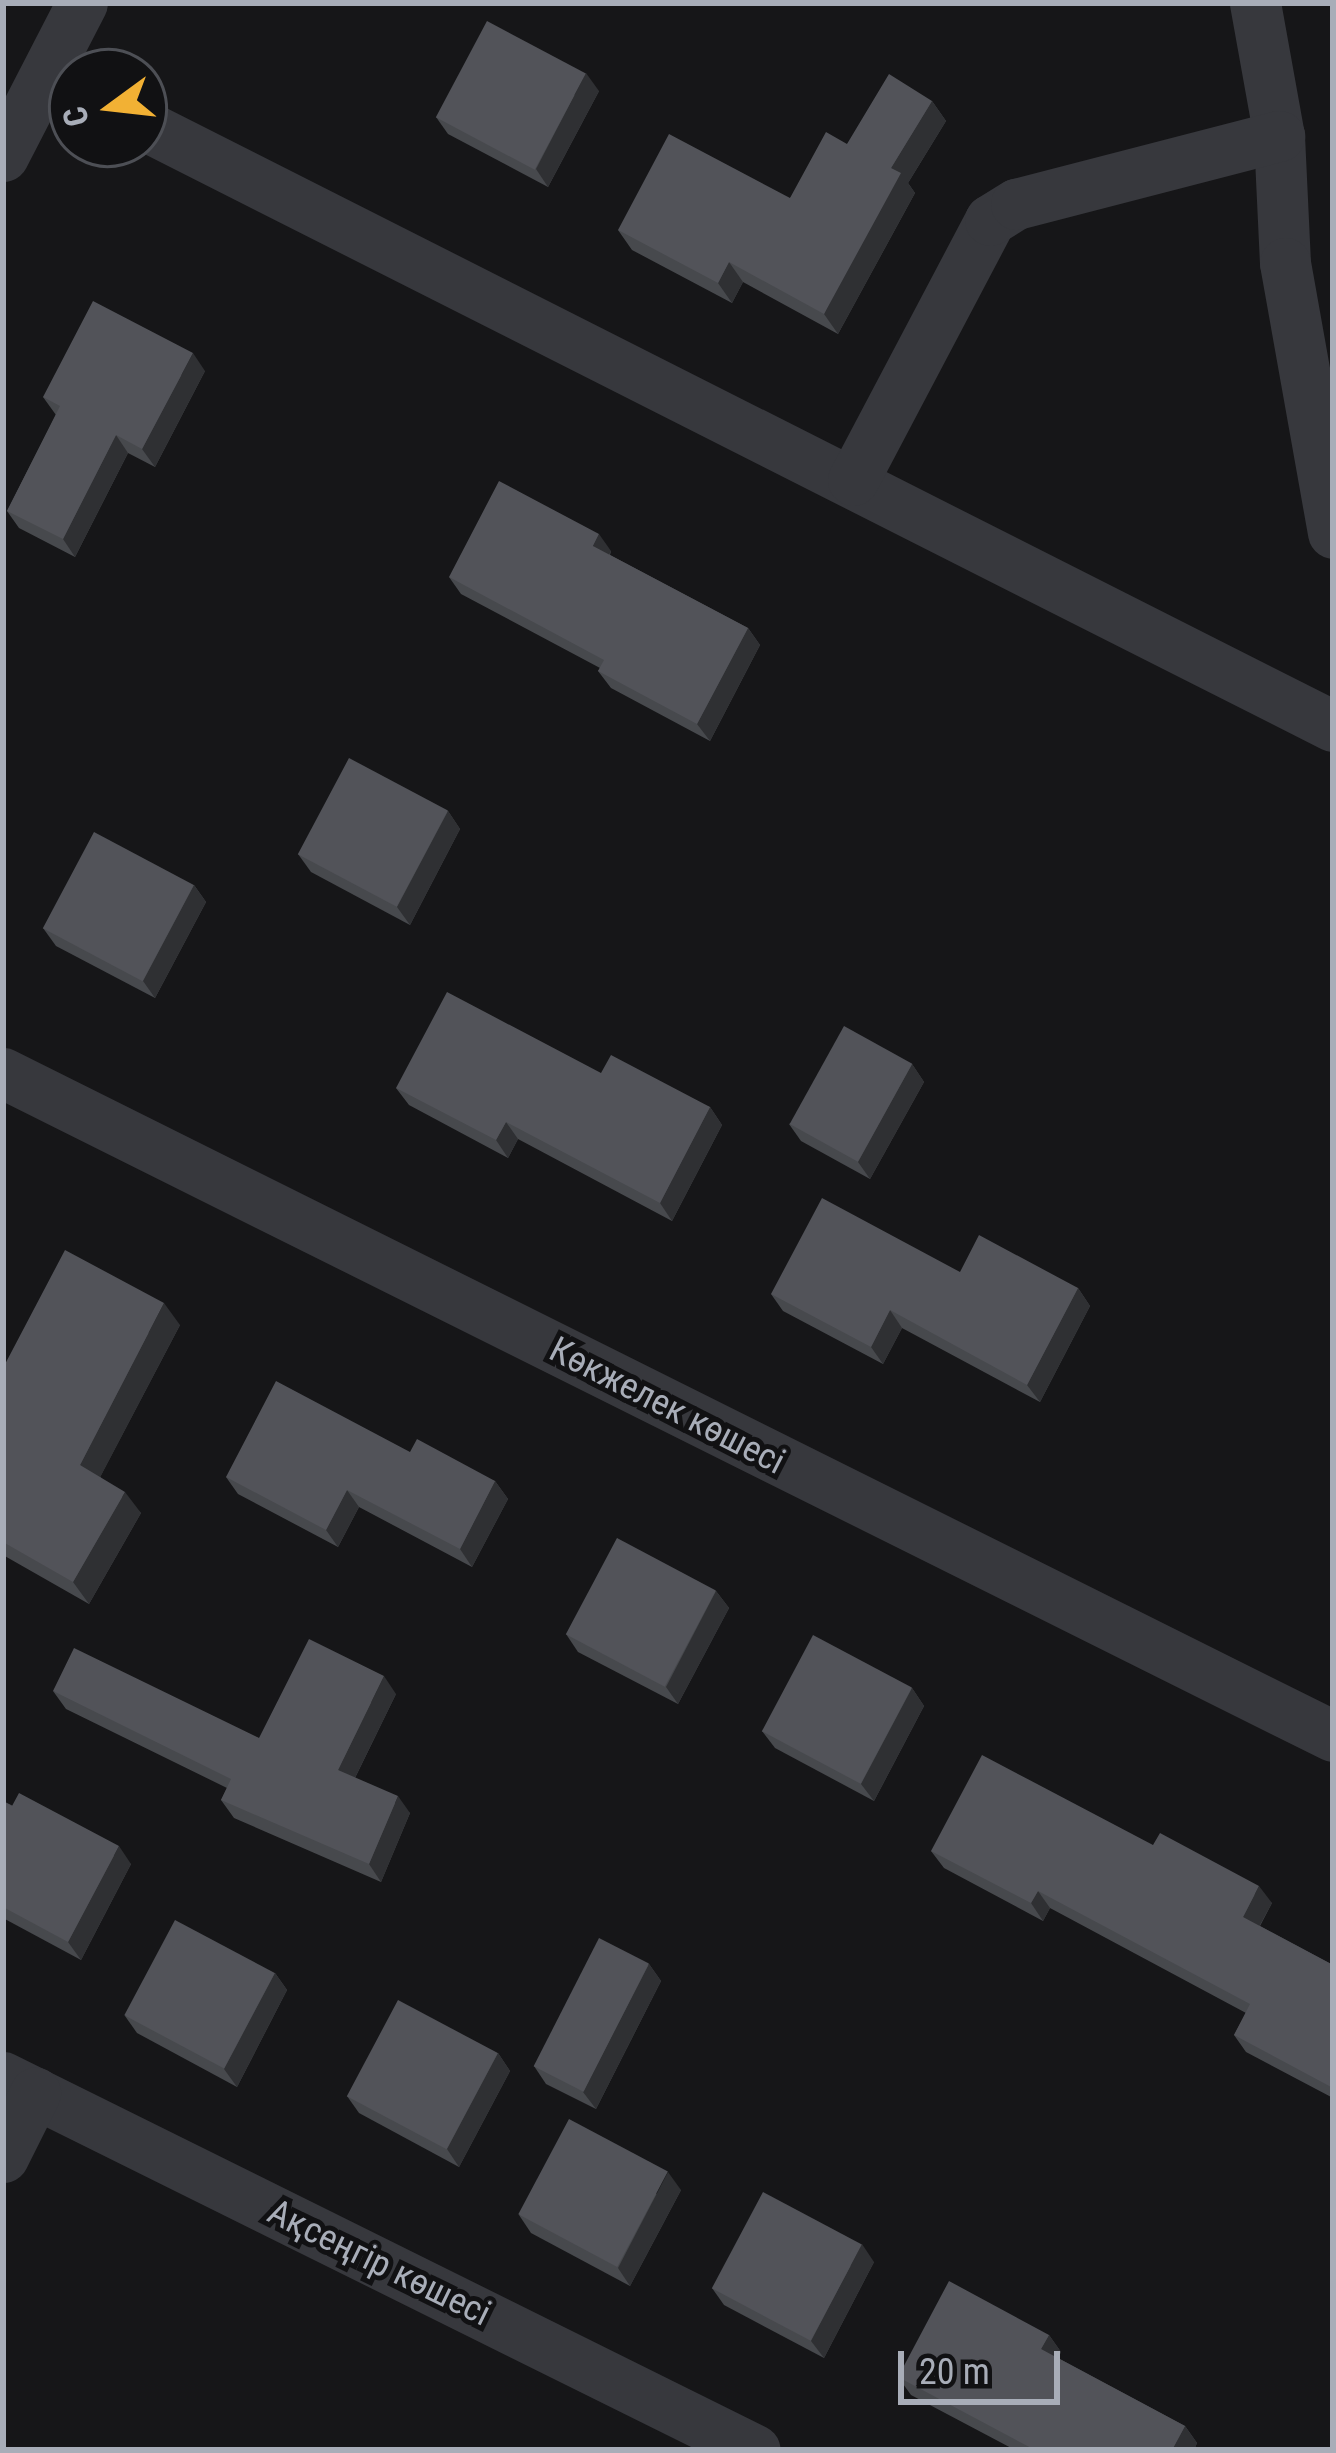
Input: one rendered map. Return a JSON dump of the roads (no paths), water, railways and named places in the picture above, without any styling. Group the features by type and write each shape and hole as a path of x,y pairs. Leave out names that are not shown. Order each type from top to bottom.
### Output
{"street":[{"path":"3,156 40,73 82,3"},
{"path":"1255,3 1279,136 1285,263 1333,532"},
{"path":"853,480 990,220 1016,205 1279,136"},
{"path":"168,137 1333,726"},
{"name":"Көкжелек көшесі","path":"3,1072 1333,1736"},
{"path":"3,2157 19,2085"},
{"name":"Ақсеңгір көшесі","path":"19,2085 755,2450"}]}
